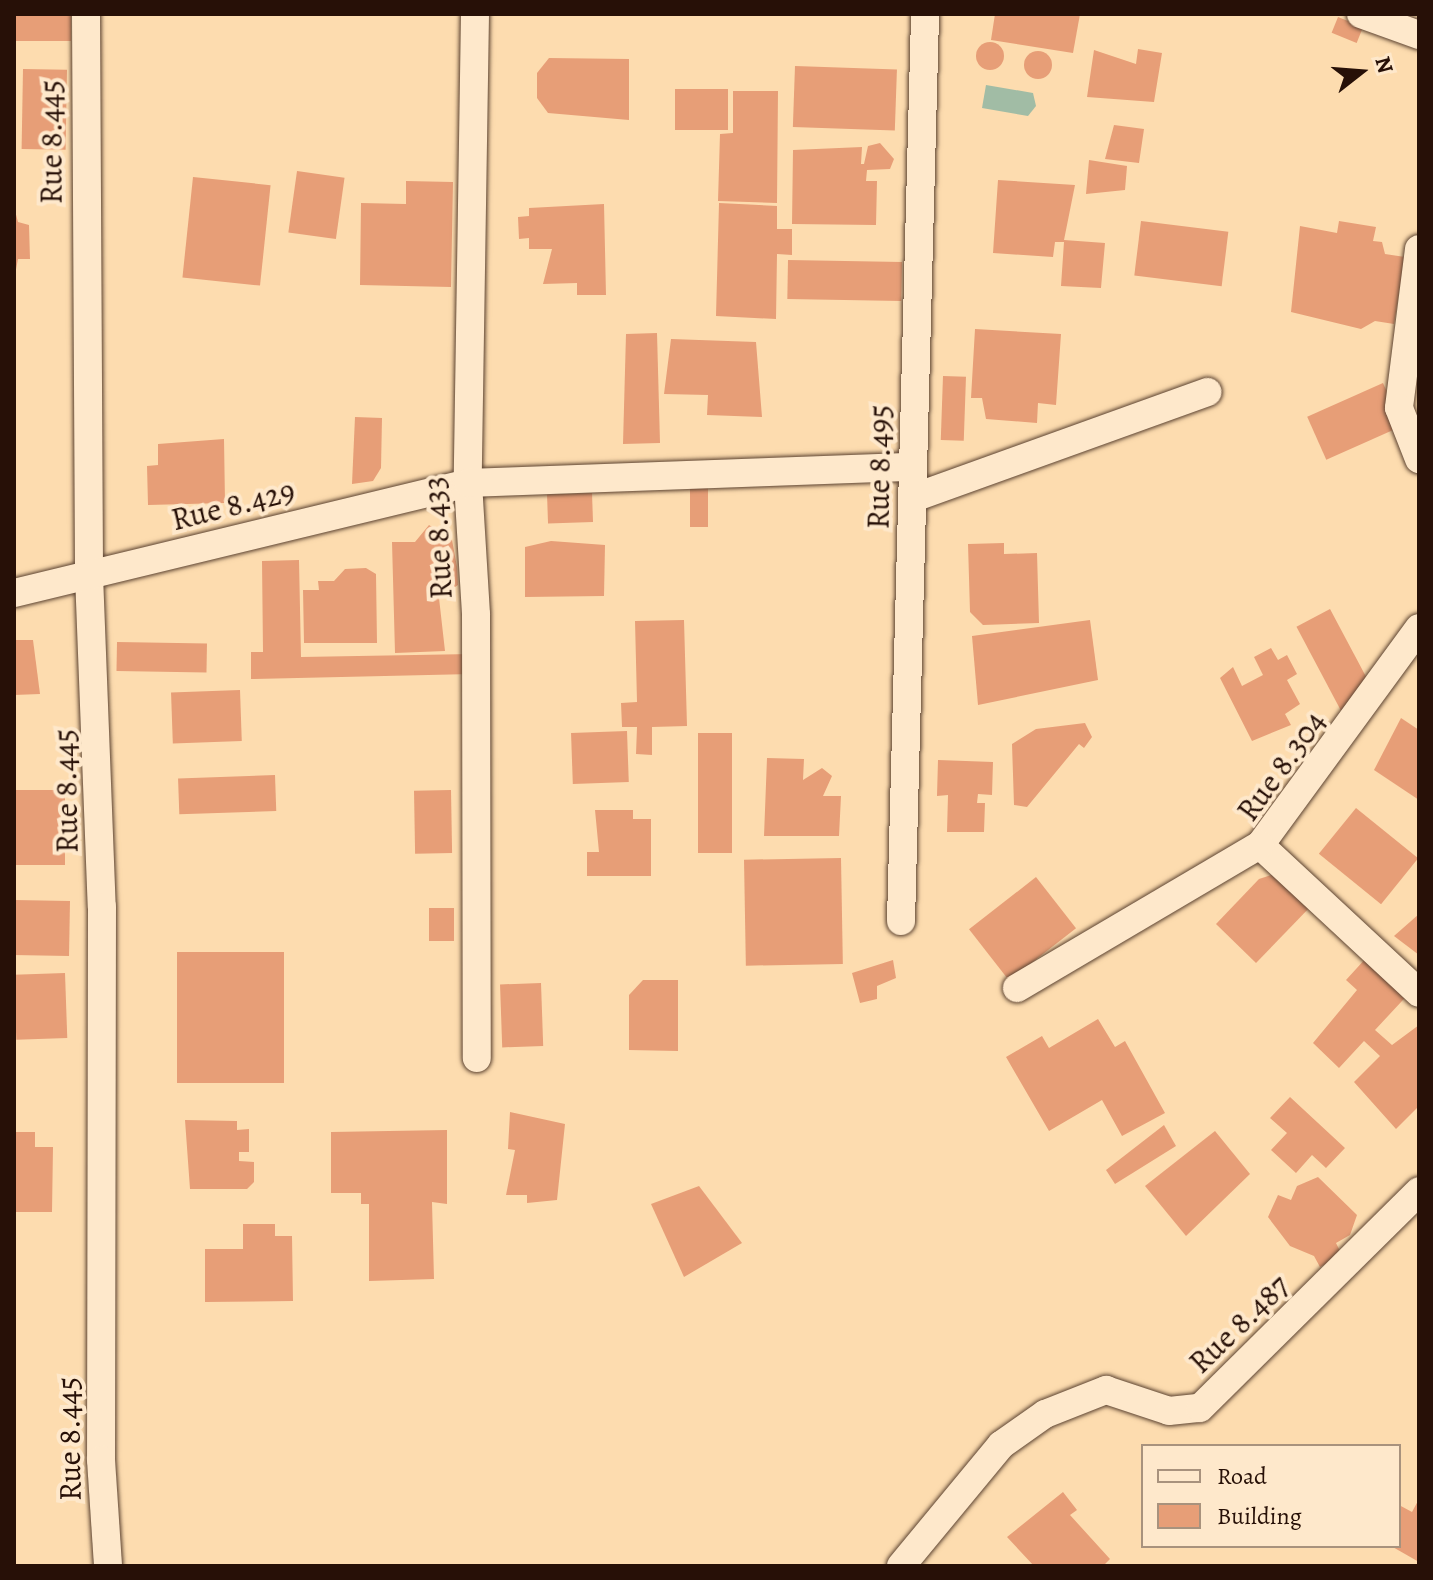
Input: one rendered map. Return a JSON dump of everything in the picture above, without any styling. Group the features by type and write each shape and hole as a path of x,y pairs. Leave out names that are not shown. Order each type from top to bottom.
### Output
{"street":[{"name":"Rue 8.445","path":"86,14 89,575 99,717 101,1460 108,1566"},
{"name":"Rue 8.433","path":"475,14 468,483 476,615 477,1058"},
{"name":"Rue 8.495","path":"901,921 925,14"},
{"path":"1361,14 1419,35"},
{"path":"1419,249 1399,408 1419,459"},
{"path":"913,498 1207,392"},
{"name":"Rue 8.429","path":"14,593 468,483 913,467"},
{"name":"Rue 8.304","path":"1419,628 1260,845 1419,993"},
{"path":"1017,988 1260,845"},
{"name":"Rue 8.487","path":"901,1566 1001,1445 1045,1414 1106,1390 1169,1411 1200,1408 1419,1191"}],"shaded area":[{"path":"986,85 1033,93 1036,106 1028,116 982,108"}],"building":[{"path":"14,14 71,14 71,41 14,41"},
{"path":"995,14 1080,14 1073,53 991,40"},
{"path":"1338,17 1363,27 1357,43 1332,33"},
{"path":"990,42 1000,46 1004,56 1000,66 990,70 980,66 976,56 980,46"},
{"path":"1138,49 1162,53 1154,102 1087,97 1094,50 1136,64"},
{"path":"1038,51 1048,55 1052,65 1048,75 1038,79 1028,75 1024,65 1028,55"},
{"path":"549,58 629,59 629,120 548,113 537,98 537,73"},
{"path":"795,66 897,70 895,131 793,127"},
{"path":"23,69 67,70 66,150 22,149"},
{"path":"675,89 728,89 728,130 675,130"},
{"path":"733,91 778,91 777,203 718,201 720,134 733,133"},
{"path":"1114,125 1144,129 1139,163 1105,159"},
{"path":"880,143 894,159 890,169 867,170 866,181 877,181 876,225 792,224 793,150 862,147 861,164 864,164 868,146"},
{"path":"1089,160 1127,166 1125,190 1086,194"},
{"path":"297,171 345,178 336,239 288,232"},
{"path":"193,177 271,185 260,286 182,277"},
{"path":"998,180 1075,185 1064,240 1105,243 1101,288 1061,286 1064,242 1055,242 1053,257 993,253"},
{"path":"406,181 453,182 451,287 360,285 361,203 406,204"},
{"path":"719,203 777,206 777,229 792,229 792,255 777,254 776,319 716,316"},
{"path":"604,204 606,295 577,295 577,283 543,284 552,249 529,249 529,238 519,239 518,217 529,216 529,208"},
{"path":"14,207 18,222 29,225 30,259 18,259 14,280"},
{"path":"1141,221 1228,232 1222,286 1134,276"},
{"path":"1339,221 1376,227 1373,241 1382,242 1385,254 1405,257 1394,324 1375,321 1361,329 1291,312 1300,226 1337,233"},
{"path":"788,260 902,262 901,301 787,299"},
{"path":"975,329 1061,334 1056,405 1038,403 1037,423 986,419 982,398 971,398"},
{"path":"657,333 660,443 623,444 626,334"},
{"path":"671,339 756,342 762,417 707,415 708,395 664,394"},
{"path":"943,376 966,377 964,441 941,440"},
{"path":"1383,383 1402,426 1326,460 1307,417"},
{"path":"355,417 382,418 381,468 373,481 352,484"},
{"path":"224,439 225,503 148,505 147,466 158,465 158,444"},
{"path":"690,488 708,488 708,527 690,527"},
{"path":"592,493 593,522 548,524 547,495"},
{"path":"429,525 452,540 457,567 458,585 439,598 445,651 395,653 392,542 415,542"},
{"path":"551,541 605,545 604,596 525,597 525,547"},
{"path":"1004,543 1004,554 1037,553 1039,623 983,625 970,612 968,544"},
{"path":"299,560 301,657 472,654 472,674 251,679 251,652 263,652 262,561"},
{"path":"366,568 376,574 377,643 304,643 303,590 319,590 318,581 334,581 345,569"},
{"path":"1330,609 1378,699 1344,717 1296,627"},
{"path":"684,620 687,726 652,727 652,755 636,754 637,727 622,727 621,703 637,702 635,621"},
{"path":"1090,620 1098,680 978,705 972,636"},
{"path":"14,640 33,640 40,694 14,695"},
{"path":"117,642 207,644 206,673 116,671"},
{"path":"1271,648 1278,660 1287,655 1297,674 1287,680 1300,704 1285,714 1291,725 1252,741 1220,678 1233,667 1242,686 1263,675 1254,657"},
{"path":"240,690 242,741 173,743 171,692"},
{"path":"1401,718 1419,730 1419,800 1374,770"},
{"path":"1085,723 1092,737 1084,748 1079,744 1027,807 1014,805 1012,744 1036,729"},
{"path":"627,731 629,782 573,784 571,733"},
{"path":"698,733 732,733 732,853 698,853"},
{"path":"767,758 804,759 803,780 822,768 832,776 823,796 841,796 839,836 764,836"},
{"path":"938,760 993,762 992,795 978,794 977,803 985,803 984,832 947,832 948,795 937,796"},
{"path":"275,775 276,811 179,814 178,778"},
{"path":"14,790 65,790 65,809 77,808 77,832 65,833 65,865 14,865"},
{"path":"451,790 452,853 415,854 414,791"},
{"path":"1356,808 1418,858 1381,904 1319,854"},
{"path":"595,810 633,810 633,819 651,819 651,876 587,876 587,852 599,852"},
{"path":"841,858 843,964 746,966 744,860"},
{"path":"1281,872 1313,904 1256,963 1216,924 1259,879"},
{"path":"1036,877 1076,928 1009,981 969,929"},
{"path":"14,900 70,901 69,956 14,955"},
{"path":"429,908 454,908 454,941 429,941"},
{"path":"1419,914 1419,955 1394,936"},
{"path":"1377,946 1415,987 1375,1030 1392,1045 1419,1025 1419,1106 1396,1129 1354,1082 1380,1056 1364,1041 1339,1068 1313,1043 1357,990 1346,980"},
{"path":"177,952 284,952 284,1083 177,1083"},
{"path":"893,960 896,978 877,986 877,999 860,1003 852,973"},
{"path":"65,973 67,1038 16,1040 14,975"},
{"path":"643,980 678,980 678,1051 629,1050 629,995"},
{"path":"541,983 543,1046 502,1047 500,984"},
{"path":"1098,1019 1115,1047 1125,1041 1165,1113 1122,1136 1102,1100 1049,1131 1006,1057 1042,1036 1049,1048"},
{"path":"1290,1097 1345,1148 1326,1168 1312,1155 1296,1173 1271,1150 1287,1133 1270,1118"},
{"path":"510,1112 565,1124 557,1200 527,1203 527,1195 506,1195 515,1150 508,1149"},
{"path":"185,1120 237,1121 237,1130 249,1129 249,1152 239,1152 239,1161 254,1162 254,1182 247,1189 190,1189"},
{"path":"1164,1125 1176,1146 1115,1184 1106,1170"},
{"path":"447,1130 447,1204 432,1202 434,1279 369,1281 369,1204 361,1204 361,1193 331,1193 331,1132"},
{"path":"1215,1131 1250,1174 1186,1236 1145,1186"},
{"path":"14,1132 35,1132 35,1147 53,1147 52,1212 14,1212"},
{"path":"1318,1177 1357,1215 1350,1235 1336,1243 1342,1255 1320,1267 1314,1256 1290,1246 1268,1217 1278,1195 1291,1200 1297,1186"},
{"path":"699,1186 742,1243 684,1277 651,1204"},
{"path":"243,1224 275,1224 275,1236 292,1236 293,1301 205,1302 205,1249 243,1249"},
{"path":"1063,1492 1077,1510 1070,1515 1110,1559 1103,1566 1034,1566 1007,1537"},
{"path":"1419,1499 1419,1562 1394,1548 1401,1548 1401,1506 1412,1512"}]}
